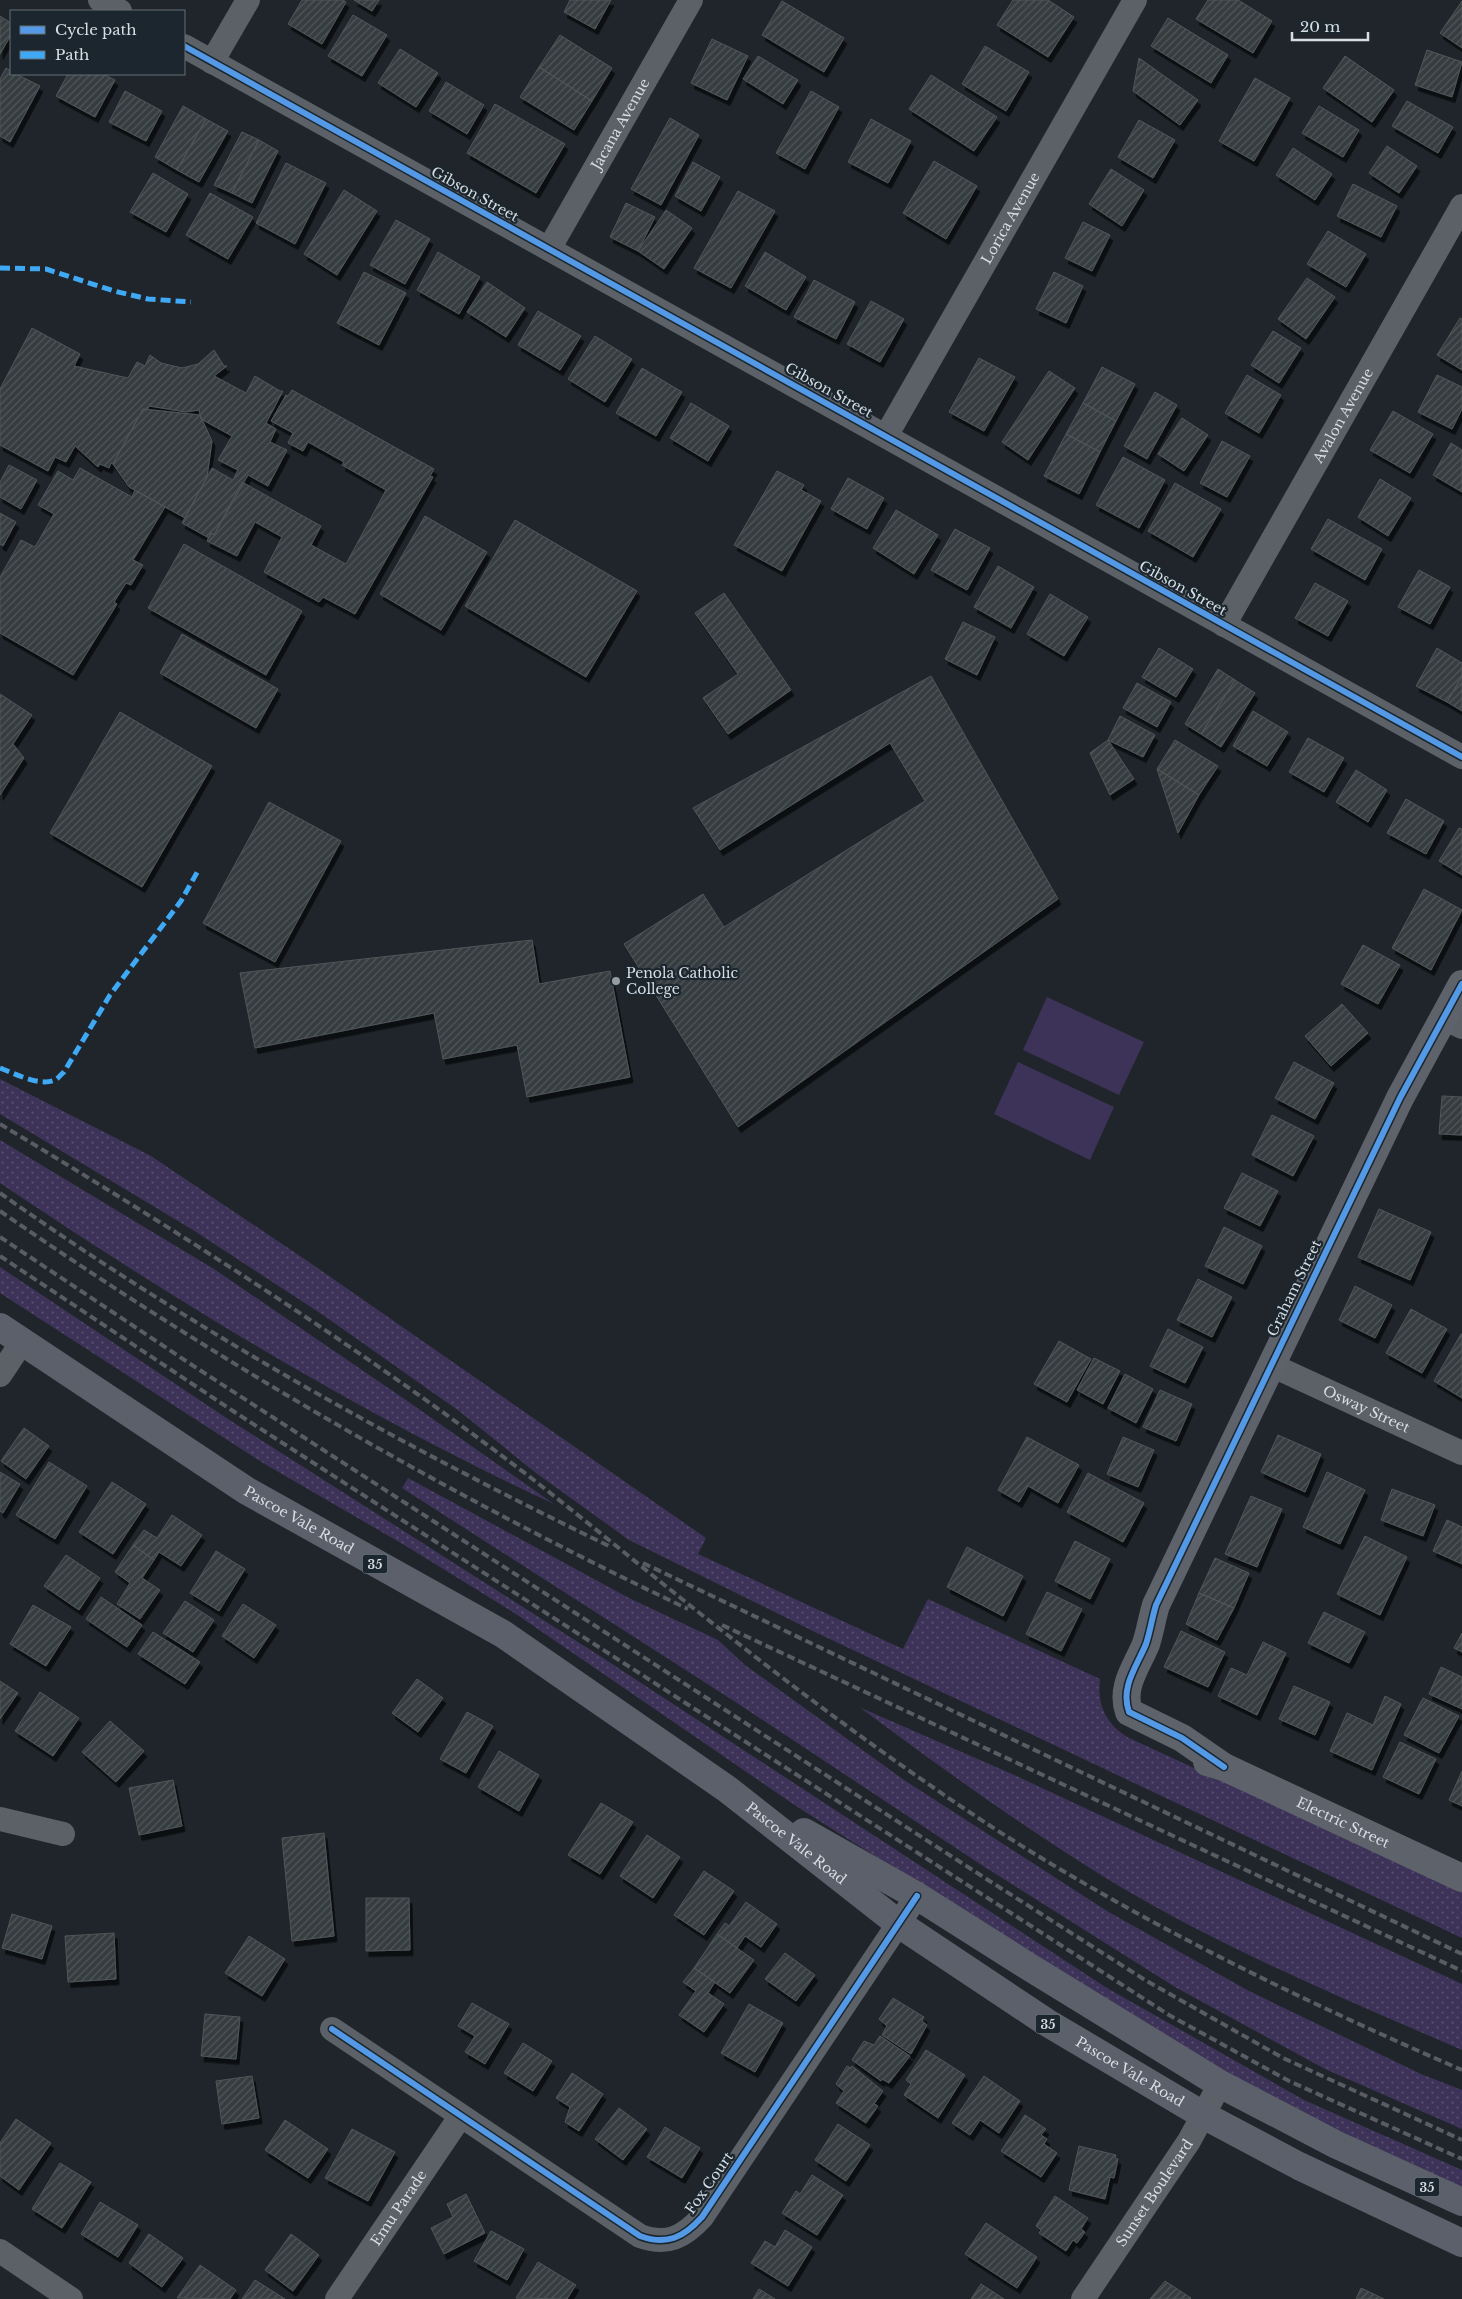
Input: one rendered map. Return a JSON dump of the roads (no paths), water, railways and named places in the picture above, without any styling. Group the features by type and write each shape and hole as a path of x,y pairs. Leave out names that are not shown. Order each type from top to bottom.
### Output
{"main road":[{"name":"Pascoe Vale Road","path":"11,1334 247,1491 503,1634 727,1789 899,1924 1046,2022 1203,2115 1299,2166 1462,2243"},
{"name":"Pascoe Vale Road","path":"727,1789 917,1896 1220,2084 1337,2145 1462,2202"}],"street":[{"path":"100,0 118,10"},
{"path":"212,62 248,0"},
{"name":"Jacana Avenue","path":"549,249 691,0"},
{"name":"Lorica Avenue","path":"886,436 1135,0"},
{"name":"Gibson Street","path":"185,47 1462,758"},
{"name":"Avalon Avenue","path":"1224,625 1462,206"},
{"name":"Graham Street","path":"1156,1605 1400,1098 1452,1023 1462,984"},
{"path":"0,1375 11,1334"},
{"name":"Osway Street","path":"1271,1365 1462,1453"},
{"name":"Electric Street","path":"1156,1605 1146,1643 1126,1692 1125,1701 1129,1712 1182,1738 1224,1767 1462,1878"},
{"path":"0,1819 63,1834"},
{"name":"Fox Court","path":"332,2029 460,2117 640,2236 662,2241 676,2239 689,2231 702,2217 917,1896"},
{"name":"Sunset Boulevard","path":"1083,2299 1189,2141 1220,2084"},
{"name":"Emu Parade","path":"337,2299 460,2117"},
{"path":"0,2251 71,2299"}],"railway":[{"path":"0,1124 268,1292 463,1427 576,1513 758,1659 824,1709 995,1829 1051,1864 1165,1929 1283,1988 1462,2070"},
{"path":"0,1193 146,1291 221,1338 452,1467 609,1546"},
{"path":"0,1211 166,1321 336,1424 510,1520 688,1609"},
{"path":"0,1237 192,1365 1145,1980 1283,2058 1462,2140"},
{"path":"0,1256 233,1411 1169,2015 1289,2081 1462,2159"},
{"path":"643,1563 1462,1954"},
{"path":"722,1625 1462,1971"}],"place":[{"name":"Penola Catholic College","path":"616,981"}]}
